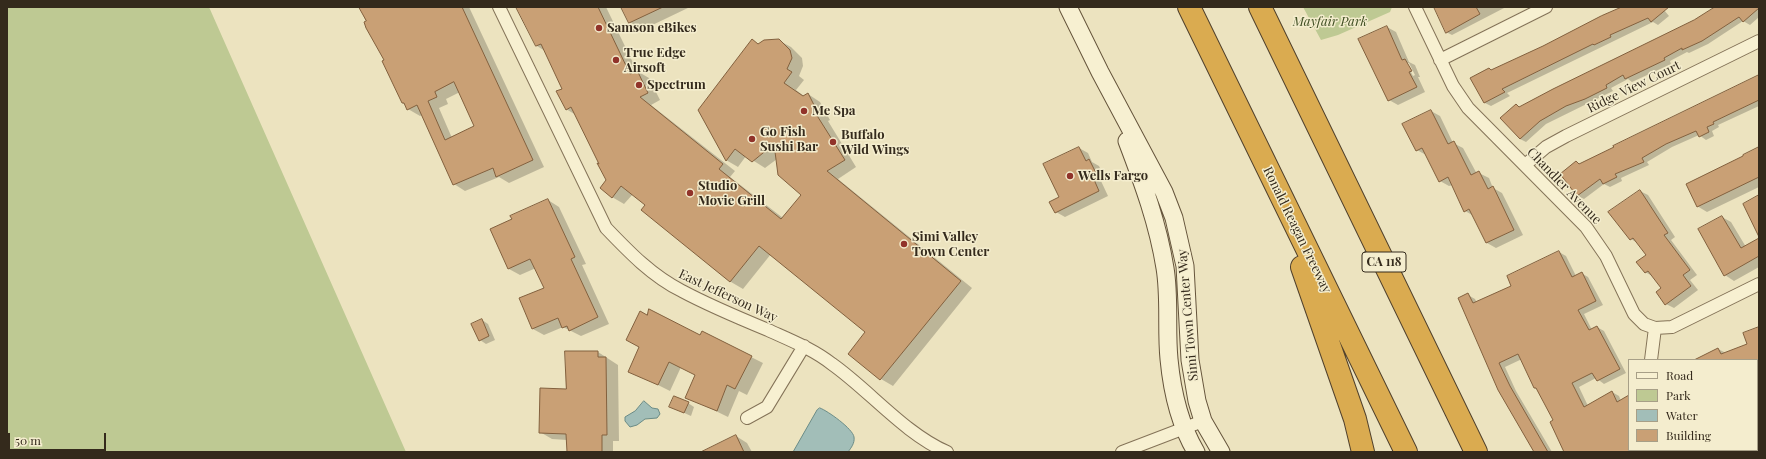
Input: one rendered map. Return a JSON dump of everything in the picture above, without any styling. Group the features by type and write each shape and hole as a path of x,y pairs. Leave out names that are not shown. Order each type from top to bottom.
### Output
{"highway":[{"name":"Ronald Reagan Freeway","path":"1189,7 1406,452"},
{"name":"CA 118","path":"1263,13 1476,452"},
{"path":"1269,172 1355,419 1362,452"},
{"path":"1416,328 1492,452"}],"street":[{"name":"East Jefferson Way","path":"499,7 606,228 630,254 653,273 682,291 804,346 833,364 870,397 914,432 938,448 947,452"},
{"name":"Simi Town Center Way","path":"1068,7 1100,72 1164,192 1174,218 1185,266 1190,360 1197,401 1203,421 1221,452"},
{"name":"Chandler Avenue","path":"1415,7 1453,86 1468,108 1586,227 1606,256 1634,314 1644,324 1655,328"},
{"path":"1440,60 1546,7"},
{"name":"Ridge View Court","path":"1525,165 1546,147 1566,136 1759,41"},
{"name":"Simi Town Center Way","path":"1100,72 1147,195 1161,244 1167,284 1169,359 1175,399 1185,428 1196,452"},
{"path":"1651,359 1655,328 1672,327 1759,284"},
{"path":"747,418 767,406 804,346"},
{"path":"1122,452 1203,421"}],"green space":[{"path":"7,7 209,7 406,452 7,452"},
{"name":"Mayfair Park","path":"1303,7 1392,7 1390,12 1338,35 1321,40"}],"water":[{"path":"644,401 652,408 658,409 660,414 657,418 645,419 637,425 630,427 625,421 625,417 635,411"},
{"path":"820,408 840,421 853,434 854,441 848,452 793,452 817,410"}],"building":[{"path":"359,7 462,7 533,160 496,177 493,168 453,185 417,105 407,110 404,103 402,103 382,61 384,60 366,28 364,22 366,21","holes":["454,82 474,126 445,140 428,101 437,97 435,92"]},
{"path":"516,7 598,7 630,74 637,70 648,93 640,97 723,164 719,169 781,219 801,195 778,175 774,144 752,162 735,149 726,161 698,110 752,39 758,44 764,40 779,39 790,50 792,58 787,69 792,72 784,83 803,96 808,93 818,113 816,114 845,160 827,171 961,281 880,380 848,354 865,332 759,246 730,282 641,210 645,205 621,186 612,198 600,188 606,180 597,163 599,164 571,107 566,110 556,91 562,89 541,44 536,46"},
{"path":"621,7 663,7 629,23"},
{"path":"1434,7 1476,7 1480,14 1446,33"},
{"path":"1622,7 1669,7 1651,22 1648,18 1610,35 1611,37 1594,45 1593,44 1502,89 1505,92 1484,103 1470,78 1489,68 1491,70 1543,46 1601,16"},
{"path":"1715,7 1759,8 1743,22 1739,17 1702,41 1682,50 1682,48 1664,58 1665,60 1625,79 1623,75 1606,85 1607,88 1585,99 1566,106 1540,121 1520,139 1500,118 1516,104 1519,107 1694,20"},
{"path":"1387,26 1402,60 1405,59 1412,71 1409,72 1417,87 1388,101 1358,39"},
{"path":"1759,75 1759,100 1713,122 1714,124 1707,127 1709,132 1699,137 1696,131 1666,144 1642,158 1644,162 1615,174 1617,177 1603,184 1600,179 1577,196 1560,174 1576,161 1579,164"},
{"path":"1431,110 1448,144 1454,141 1471,175 1479,171 1488,189 1493,186 1514,230 1486,243 1469,209 1464,212 1448,177 1439,182 1422,148 1416,151 1402,124"},
{"path":"1079,147 1086,161 1089,159 1096,173 1092,175 1099,191 1055,213 1049,202 1059,197 1043,164"},
{"path":"1759,147 1759,177 1697,207 1686,184"},
{"path":"1640,190 1668,233 1664,235 1690,270 1683,275 1691,286 1665,305 1656,292 1661,288 1648,271 1645,273 1636,262 1646,255 1633,238 1630,240 1608,212"},
{"path":"1759,195 1759,237 1743,204"},
{"path":"548,199 575,257 571,259 598,317 569,331 567,326 562,328 558,318 532,329 519,298 544,288 530,259 508,269 490,229 512,219 510,216"},
{"path":"1722,216 1741,248 1759,238 1759,256 1724,276 1698,229"},
{"path":"1559,251 1572,277 1582,272 1596,301 1578,310 1589,330 1597,326 1620,369 1597,381 1592,373 1572,383 1584,407 1612,391 1617,402 1628,396 1629,452 1564,452 1550,422 1553,420 1536,388 1534,388 1518,354 1499,363 1510,386 1548,452 1534,452 1498,390 1458,298 1468,293 1473,303 1511,286 1507,276"},
{"path":"649,309 700,335 702,331 752,356 735,389 727,385 717,411 685,398 695,375 669,362 658,385 628,372 639,347 626,340 640,311 647,315"},
{"path":"482,319 489,336 479,341 471,324"},
{"path":"1759,327 1759,360 1696,359 1718,348 1721,354 1747,344 1743,333"},
{"path":"565,351 598,351 598,357 606,357 607,435 602,435 602,452 567,452 566,434 539,433 540,388 566,389"},
{"path":"674,396 689,402 684,413 669,407"},
{"path":"736,435 744,452 701,452"}],"place":[{"name":"Samson eBikes","path":"599,28"},
{"name":"True Edge Airsoft","path":"616,60"},
{"name":"Spectrum","path":"639,85"},
{"name":"Me Spa","path":"804,111"},
{"name":"Go Fish Sushi Bar","path":"752,139"},
{"name":"Buffalo Wild Wings","path":"833,142"},
{"name":"Wells Fargo","path":"1070,176"},
{"name":"Studio Movie Grill","path":"690,193"},
{"name":"Simi Valley Town Center","path":"904,244"}]}
